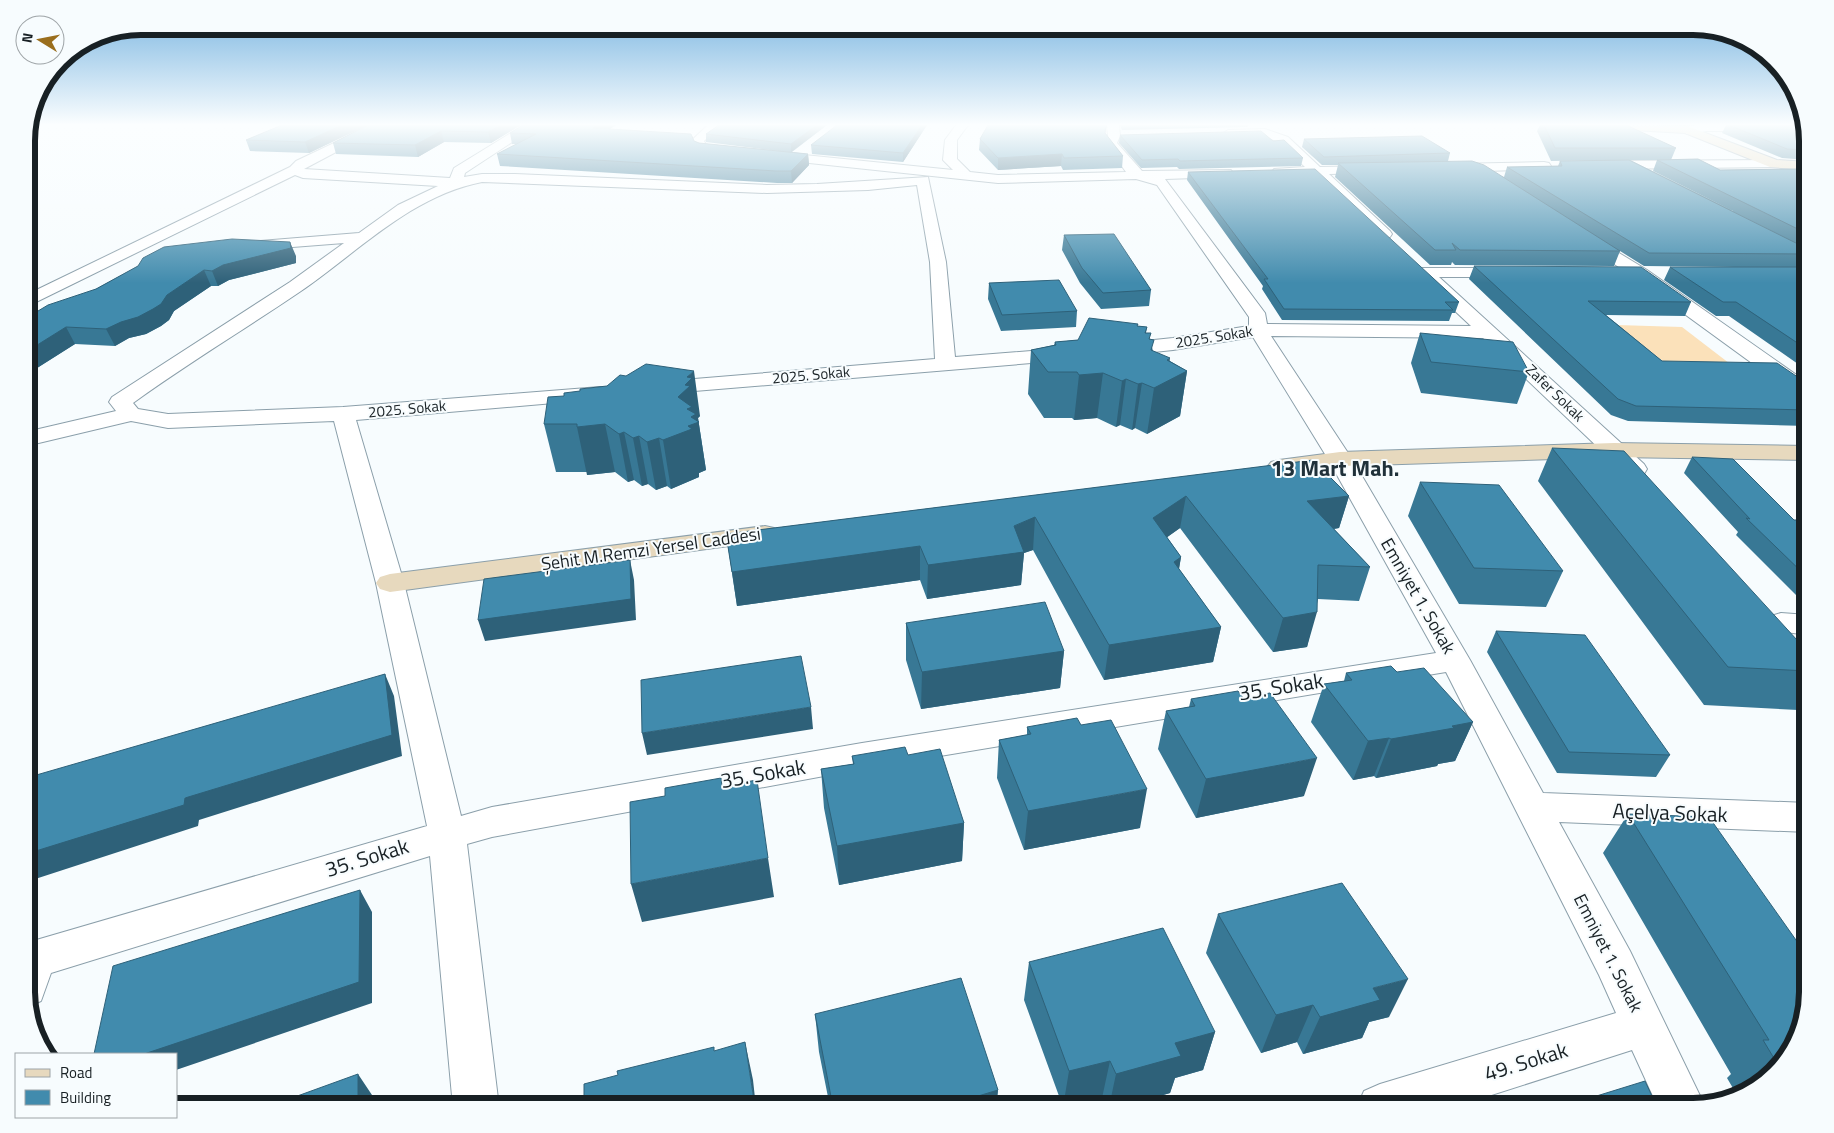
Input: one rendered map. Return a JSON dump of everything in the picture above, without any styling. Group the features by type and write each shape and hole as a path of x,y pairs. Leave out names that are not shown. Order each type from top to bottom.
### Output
{"street":[{"path":"35,298 279,178"},
{"path":"369,178 456,183 482,178 514,178 782,191 873,187 941,178"},
{"path":"456,183 457,178"},
{"path":"989,178 1051,178"},
{"name":"Emniyet 1. Sokak","path":"1146,178 1162,182 1258,317 1258,330 1340,459 1455,660 1615,964 1678,1098"},
{"name":"Zafer Sokak","path":"1327,178 1412,261 1490,332 1650,484"},
{"path":"1491,178 1501,184"},
{"path":"923,180 938,262 945,364"},
{"path":"35,437 130,414 120,402 296,286 403,208 456,183"},
{"path":"1573,229 1641,274 1799,387"},
{"path":"235,247 363,237"},
{"path":"118,257 157,254"},
{"path":"1412,261 1522,272"},
{"path":"1611,273 1670,274"},
{"name":"2025. Sokak","path":"130,414 168,421 343,414 1090,352 1173,344 1258,330 1490,332"},
{"path":"343,414 390,583 447,834 475,1098"},
{"path":"1256,470 1340,459 1614,450 1799,453"},
{"name":"Şehit M.Remzi Yersel Caddesi","path":"390,583 784,531"},
{"name":"35. Sokak","path":"35,967 447,834 492,822 862,756 1455,660"},
{"name":"Açelya Sokak","path":"1532,807 1799,818"},
{"name":"49. Sokak","path":"1409,1098 1644,1025"}],"shaded area":[{"path":"1617,325 1682,327 1738,370 1673,369"}],"building":[{"path":"1192,178 1325,178 1459,302 1445,302 1453,310 1284,309 1264,279 1268,279"},
{"path":"1355,178 1504,178 1620,251 1460,250 1452,243 1456,250 1435,250"},
{"path":"1525,178 1665,178 1799,245 1799,254 1649,253"},
{"path":"1693,178 1799,178 1799,230"},
{"path":"1114,234 1151,290 1103,293 1082,268 1064,235"},
{"path":"232,239 290,242 291,248 223,265 212,271 204,270 167,295 161,304 138,317 106,329 66,327 35,346 35,313 48,305 96,289 138,266 143,258 164,247"},
{"path":"1474,266 1641,267 1691,302 1588,301 1662,361 1777,363 1799,378 1799,410 1636,406 1618,399"},
{"path":"1670,267 1799,267 1799,344 1736,302 1723,302"},
{"path":"1059,280 1077,311 1002,315 989,283"},
{"path":"1089,318 1138,324 1137,326 1147,327 1145,333 1151,333 1149,339 1154,340 1151,350 1170,358 1167,360 1187,371 1154,388 1126,379 1122,381 1103,373 1079,375 1077,372 1048,372 1031,350 1056,345 1055,342 1078,340"},
{"path":"1420,333 1513,342 1529,372 1431,362"},
{"path":"646,364 694,371 687,377 692,378 685,385 690,386 678,397 692,407 687,409 696,414 691,417 699,422 688,426 692,429 663,440 659,438 647,442 639,436 633,438 624,432 619,434 605,424 577,427 577,424 544,424 548,397 564,396 564,393 580,391 580,389 607,386 620,375 626,376"},
{"path":"1552,448 1624,451 1799,642 1799,671 1728,667"},
{"path":"1692,457 1733,459 1794,520 1799,520 1799,569 1746,518 1750,519"},
{"path":"1313,460 1349,496 1307,501 1370,567 1318,565 1317,612 1283,618 1186,496 1153,518 1181,557 1174,562 1221,627 1109,645 1035,517 1014,526 1024,552 928,565 920,546 732,572 726,534"},
{"path":"1420,482 1499,485 1563,571 1474,568"},
{"path":"630,560 631,599 478,620 484,579"},
{"path":"1045,602 1064,651 922,672 906,623"},
{"path":"1496,631 1585,635 1670,755 1569,752"},
{"path":"801,656 811,707 642,733 641,680"},
{"path":"1391,666 1397,672 1424,668 1473,722 1452,726 1454,728 1368,741 1324,684 1352,680 1346,673"},
{"path":"385,674 392,735 185,798 184,805 35,851 35,775"},
{"path":"1238,691 1243,698 1270,693 1317,758 1206,779 1166,711 1195,706 1191,699"},
{"path":"1077,718 1081,725 1111,720 1147,789 1028,811 999,740 1031,734 1027,727"},
{"path":"905,747 908,755 940,749 964,823 837,846 821,769 854,764 852,756"},
{"path":"721,778 722,786 757,780 768,858 631,884 630,802 665,796 665,788"},
{"path":"1628,814 1709,817 1799,944 1798,1006 1791,1032 1785,1045 1774,1059 1763,1040 1769,1040"},
{"path":"1342,883 1408,979 1373,988 1380,1000 1320,1017 1313,1005 1276,1015 1218,914"},
{"path":"360,890 359,982 147,1053 94,1053 113,966"},
{"path":"1163,928 1215,1032 1175,1043 1181,1056 1116,1074 1110,1061 1069,1071 1029,962"},
{"path":"961,978 998,1090 972,1098 831,1098 815,1014"},
{"path":"745,1042 754,1098 584,1098 584,1084 618,1075 617,1071 714,1047 714,1051"},
{"path":"358,1074 358,1098 292,1098"},
{"path":"1645,1081 1653,1098 1590,1098"}],"district":[{"name":"13 Mart Mah.","path":"1335,468"}]}
